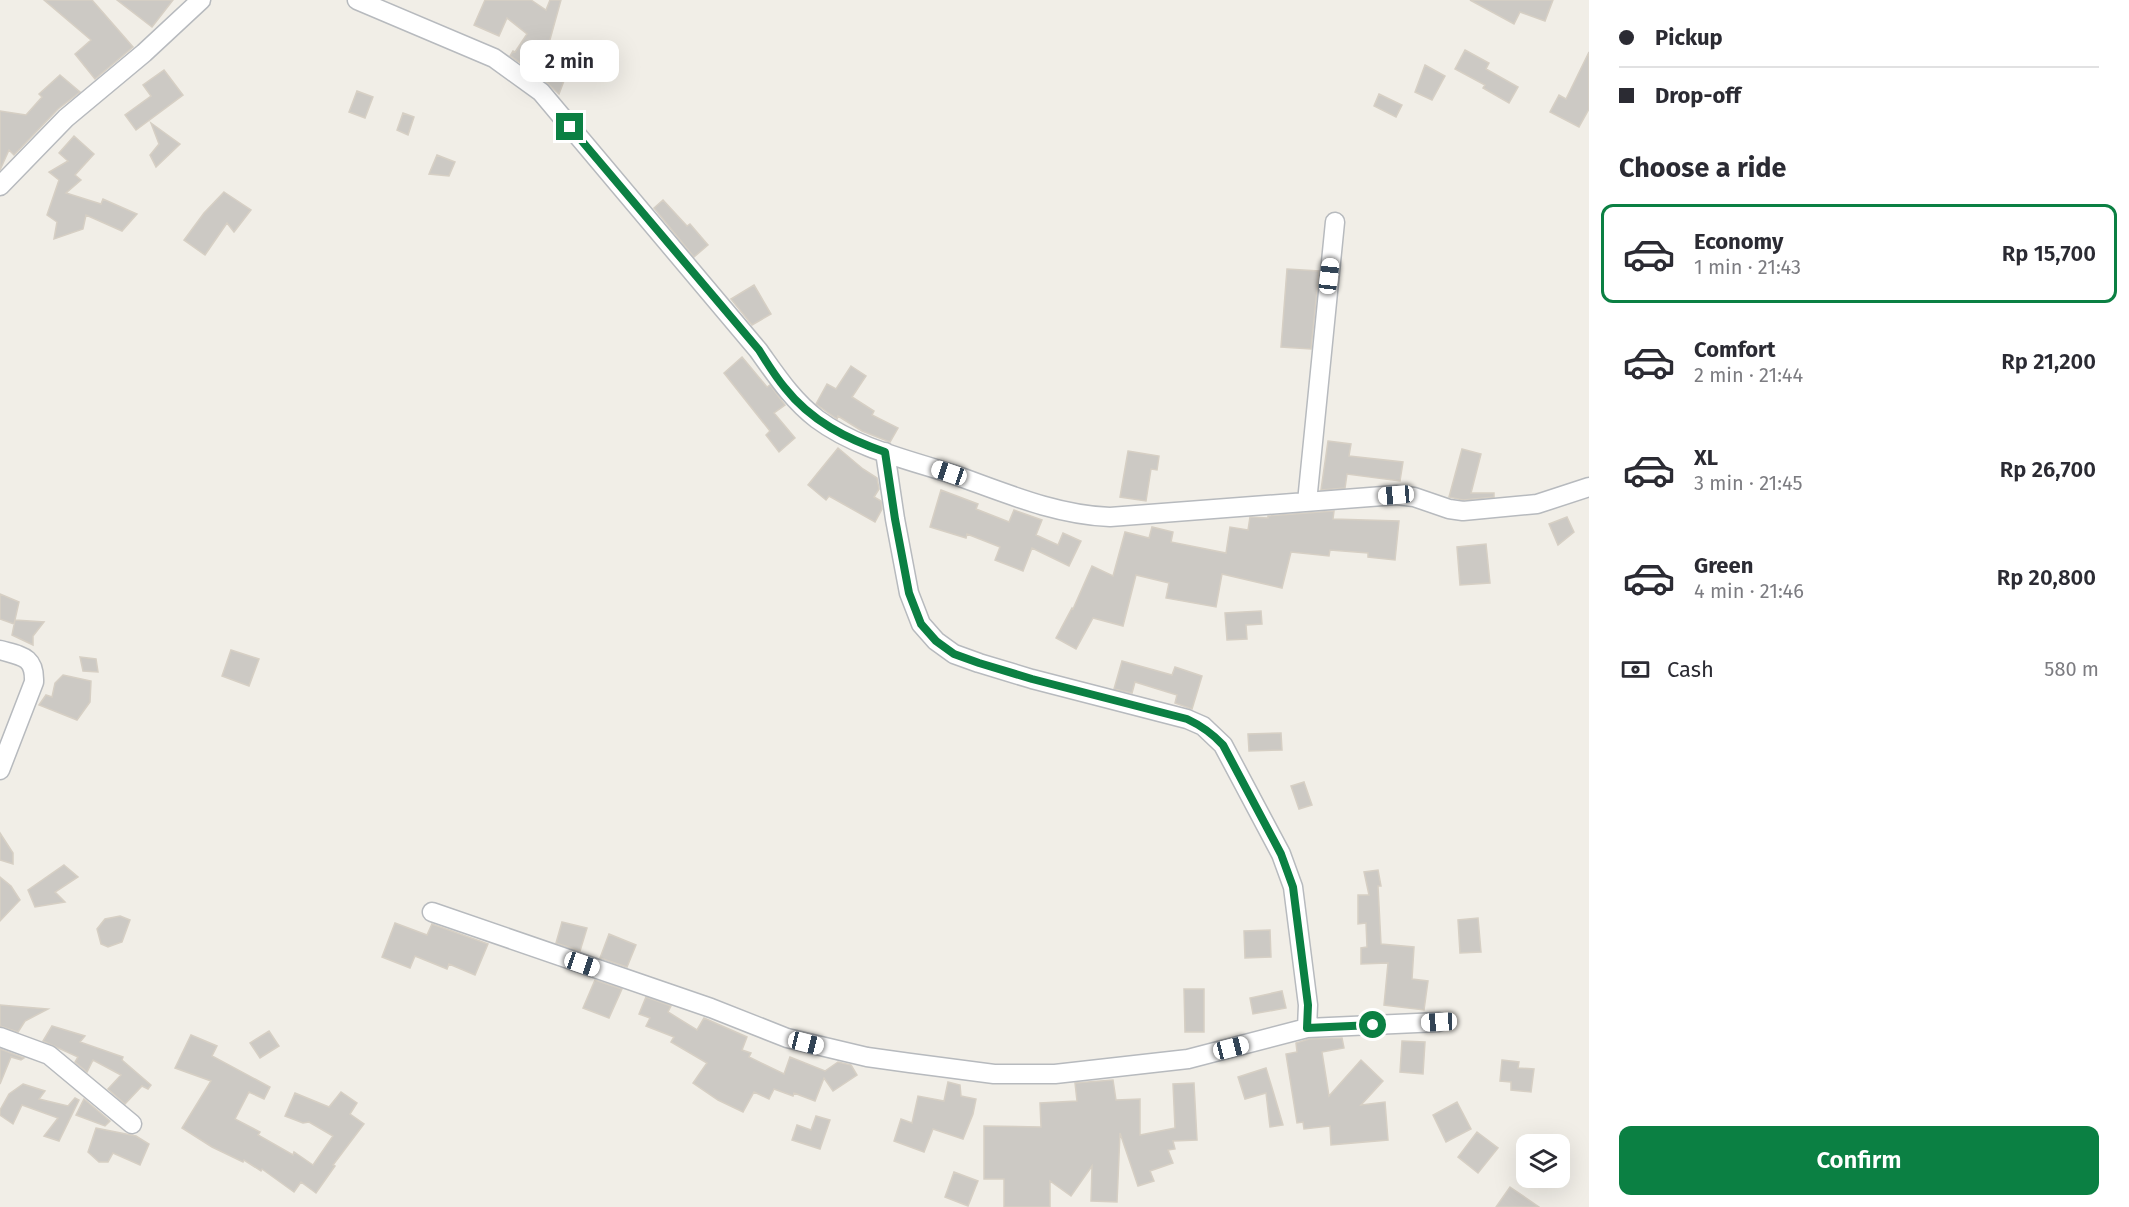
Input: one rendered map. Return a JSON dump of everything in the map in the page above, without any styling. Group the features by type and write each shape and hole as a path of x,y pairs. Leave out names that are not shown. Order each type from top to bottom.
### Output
{"street":[{"path":"0,186 66,118 144,53 201,0"},
{"path":"357,0 494,58 541,92 759,350 785,389 834,431 855,442 1077,515 1110,517 1396,495 1414,497 1449,509 1463,511 1537,504 1589,487"},
{"path":"1307,502 1335,222"},
{"path":"885,452 909,593 921,624 936,641 954,654 979,663 1187,719 1203,726 1223,745 1281,854 1293,887 1308,1005 1307,1028"},
{"path":"0,650 22,656 31,662 34,682 0,770"},
{"path":"432,912 711,1008 787,1038 867,1057 994,1074 1055,1074 1188,1059 1307,1028 1439,1022"},
{"path":"0,1037 49,1055 132,1124"}],"building":[{"path":"44,0 92,0 133,47 95,79 75,54 91,40"},
{"path":"117,0 173,0 152,27"},
{"path":"485,0 531,0 546,10 550,0 561,0 542,63 567,73 559,94 539,75 510,56 527,34 507,18 499,36 474,25"},
{"path":"1470,0 1553,0 1545,21 1520,12 1514,24"},
{"path":"1465,50 1489,63 1486,69 1518,87 1509,103 1483,88 1485,85 1455,69"},
{"path":"1589,52 1589,109 1579,127 1550,112 1559,95 1566,99"},
{"path":"1425,65 1445,76 1432,100 1415,92"},
{"path":"164,70 183,95 136,130 125,115 151,96 143,85"},
{"path":"60,75 80,92 58,109 14,155 9,150 0,170 0,111 26,115 42,97 39,94"},
{"path":"357,91 373,97 365,118 349,112"},
{"path":"1379,94 1402,105 1396,117 1374,106"},
{"path":"403,113 414,117 408,135 397,130"},
{"path":"151,123 180,144 156,167 150,155 159,144"},
{"path":"74,136 94,154 75,175 81,180 66,193 101,204 103,199 137,214 122,231 86,215 83,229 54,239 57,222 47,215 59,180 49,172 68,161 59,153"},
{"path":"437,155 455,162 449,176 429,174"},
{"path":"224,192 251,210 234,232 227,223 205,255 184,240 204,213"},
{"path":"663,200 687,226 690,224 708,245 694,257 654,208"},
{"path":"1287,269 1319,271 1311,349 1281,347"},
{"path":"754,285 771,314 752,325 731,299"},
{"path":"742,357 767,387 770,385 785,405 774,413 795,438 779,452 766,435 770,431 724,373"},
{"path":"851,366 866,376 852,397 874,411 872,415 898,428 890,442 862,431 838,416 837,419 816,404 827,384 836,389"},
{"path":"1328,441 1351,444 1349,456 1403,462 1400,481 1347,474 1345,488 1321,490"},
{"path":"838,448 877,478 879,489 874,497 881,501 882,509 875,522 829,496 826,500 808,485"},
{"path":"1462,449 1481,454 1471,493 1494,493 1494,497 1463,500 1449,497"},
{"path":"1128,451 1159,456 1157,470 1151,469 1146,501 1120,497"},
{"path":"941,490 978,504 976,509 1009,522 1014,510 1042,520 1036,535 1058,545 1063,533 1081,541 1069,566 1032,548 1023,571 995,560 1000,547 967,534 966,538 930,527"},
{"path":"1334,511 1333,519 1399,521 1395,560 1368,557 1368,553 1330,550 1329,556 1291,552 1282,588 1222,574 1216,607 1166,598 1169,583 1136,575 1123,626 1093,618 1076,649 1056,638 1073,609 1092,566 1113,576 1125,532 1149,538 1152,527 1173,532 1171,542 1226,553 1230,527 1248,530 1250,517 1268,518 1268,516"},
{"path":"1567,517 1574,532 1558,545 1549,524"},
{"path":"1486,544 1490,583 1460,585 1457,547"},
{"path":"0,594 19,602 14,624 0,619"},
{"path":"1261,611 1262,624 1246,625 1247,639 1227,640 1225,613"},
{"path":"15,620 44,622 33,636 33,645 12,635"},
{"path":"231,650 259,659 249,686 222,676"},
{"path":"80,657 96,659 98,672 83,671"},
{"path":"1122,661 1172,675 1175,667 1202,676 1192,709 1175,703 1177,695 1135,682 1132,693 1114,689"},
{"path":"63,675 91,681 90,702 77,720 39,705 46,695 52,697 55,683"},
{"path":"1281,733 1282,750 1249,751 1248,734"},
{"path":"1304,782 1312,805 1299,809 1291,786"},
{"path":"0,833 13,853 13,864 0,860"},
{"path":"64,865 78,877 55,892 65,902 35,907 28,890"},
{"path":"1378,870 1381,886 1378,886 1381,944 1414,947 1412,979 1428,981 1424,1010 1384,1005 1388,963 1361,964 1361,948 1367,947 1366,923 1358,924 1358,895 1369,895 1364,872"},
{"path":"0,877 11,886 20,900 0,921"},
{"path":"120,916 130,920 122,942 108,947 101,944 97,929 105,919"},
{"path":"1478,918 1481,952 1460,953 1458,920"},
{"path":"562,922 587,928 580,951 556,943"},
{"path":"395,923 427,935 432,924 488,944 475,975 449,964 447,969 415,956 410,968 382,957"},
{"path":"1270,930 1271,957 1245,958 1244,931"},
{"path":"609,934 636,945 627,967 600,958"},
{"path":"595,980 622,989 609,1018 583,1008"},
{"path":"1184,989 1204,989 1204,1032 1185,1032"},
{"path":"1282,991 1286,1008 1253,1014 1250,998"},
{"path":"646,997 671,1006 668,1012 697,1030 704,1018 747,1037 742,1050 751,1053 749,1057 784,1074 790,1057 825,1071 838,1062 851,1065 857,1075 833,1091 824,1078 815,1101 774,1089 769,1099 754,1092 743,1112 718,1100 693,1083 707,1063 671,1042 674,1037 646,1026 650,1018 639,1014"},
{"path":"0,1005 48,1009 25,1021 18,1032 0,1026"},
{"path":"52,1026 85,1036 80,1042 123,1057 122,1060 151,1085 148,1089 142,1086 125,1104 108,1089 121,1075 93,1060 87,1072 75,1062 78,1057 43,1041"},
{"path":"269,1031 279,1046 260,1058 250,1043"},
{"path":"191,1035 217,1046 212,1056 270,1087 264,1099 249,1092 235,1119 260,1132 258,1135 293,1155 294,1152 313,1165 333,1136 309,1122 303,1123 285,1116 295,1093 329,1107 341,1092 357,1103 350,1114 364,1124 333,1165 335,1166 316,1193 301,1182 294,1192 262,1169 261,1171 244,1160 243,1162 212,1147 182,1128 211,1081 175,1068"},
{"path":"1342,1038 1344,1048 1322,1052 1329,1096 1361,1060 1383,1081 1361,1105 1385,1102 1388,1140 1331,1145 1330,1126 1304,1129 1303,1122 1297,1123 1286,1054 1297,1052 1296,1043 1309,1039"},
{"path":"1402,1041 1425,1042 1423,1074 1400,1072"},
{"path":"0,1049 24,1058 21,1060 11,1057 0,1084"},
{"path":"1502,1060 1519,1062 1518,1068 1534,1069 1531,1092 1511,1090 1511,1082 1500,1081"},
{"path":"1266,1068 1283,1125 1270,1127 1266,1093 1245,1099 1238,1077"},
{"path":"1113,1080 1116,1100 1140,1099 1140,1135 1175,1128 1173,1084 1194,1083 1197,1140 1173,1141 1175,1149 1168,1150 1173,1163 1150,1171 1154,1181 1138,1186 1120,1133 1117,1202 1091,1201 1092,1166 1071,1196 1050,1181 1050,1207 1004,1207 1004,1179 984,1179 984,1126 1041,1127 1040,1103 1077,1101 1075,1083"},
{"path":"948,1082 960,1085 961,1096 976,1099 963,1139 933,1129 924,1152 894,1141 901,1119 912,1123 918,1096 944,1101"},
{"path":"23,1084 45,1091 39,1099 68,1106 75,1098 79,1100 59,1141 44,1136 58,1118 22,1105 13,1124 0,1115 0,1110 9,1094"},
{"path":"84,1099 110,1121 105,1126 76,1115"},
{"path":"1457,1102 1471,1129 1446,1142 1433,1115"},
{"path":"816,1116 830,1120 820,1149 792,1140 797,1125 811,1130"},
{"path":"96,1128 136,1136 149,1144 140,1165 113,1153 108,1162 99,1162 88,1152"},
{"path":"1477,1132 1498,1148 1478,1173 1458,1157"},
{"path":"954,1172 978,1181 968,1206 945,1197"},
{"path":"1510,1187 1539,1207 1496,1207"}],"route":[{"path":"570,127 759,350 785,389 816,418 834,431 855,442 885,452 909,593 921,624 936,641 954,654 979,663 1187,719 1203,726 1223,745 1281,854 1293,887 1308,1005 1307,1028 1373,1025"}]}
